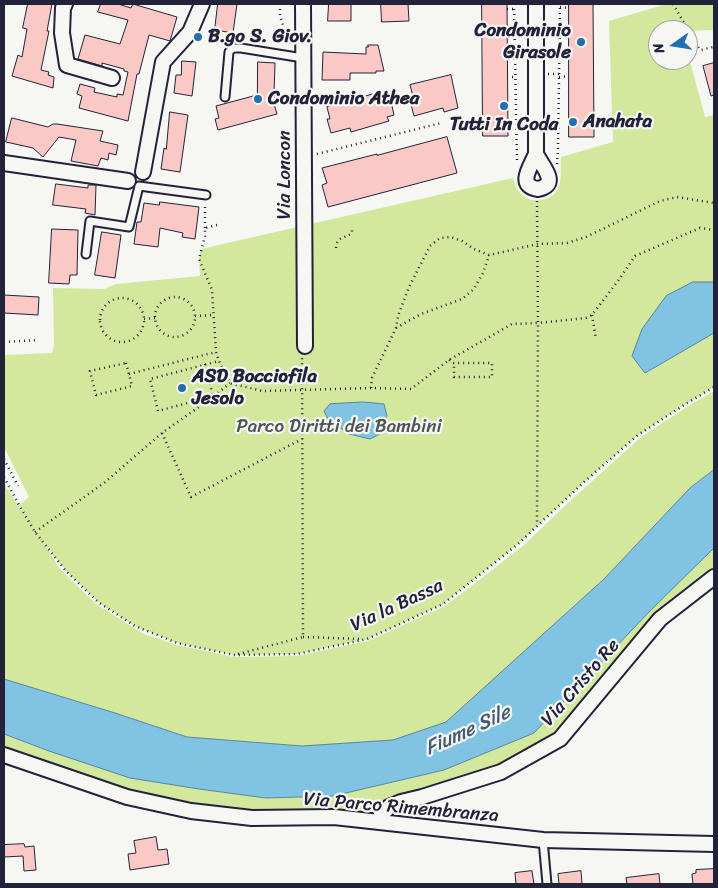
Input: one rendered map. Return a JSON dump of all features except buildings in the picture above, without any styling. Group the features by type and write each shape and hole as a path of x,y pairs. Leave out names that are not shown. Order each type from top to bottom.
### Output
{"street":[{"path":"64,4 62,33 67,65 112,78"},
{"path":"143,172 162,62 190,32 202,4"},
{"name":"Via Loncon","path":"303,4 304,351"},
{"path":"536,4 536,154"},
{"path":"4,163 128,180"},
{"name":"Via Cristo Re","path":"379,821 381,815 389,807 400,802 501,772 560,740 660,619 714,577"},
{"name":"Via Parco Rimembranza","path":"4,754 127,797 191,811 252,818 334,817 543,840 714,844"}],"lane":[{"path":"225,97 229,52 231,49 241,48 303,58"},
{"path":"86,254 90,221 129,227 139,186 206,195"},
{"path":"543,840 547,884"}],"path":[{"path":"514,4 516,150 518,167"},
{"path":"673,4 700,50 714,47"},
{"path":"556,171 560,6 569,8"},
{"path":"507,9 514,9"},
{"path":"559,77 569,76"},
{"path":"507,78 515,78"},
{"path":"304,157 441,123"},
{"path":"206,195 205,236 199,259 212,290 216,352 230,383 262,391 371,388 411,389 449,360 512,324 586,318 592,315 635,256 700,228 714,230"},
{"path":"537,525 538,197"},
{"path":"371,388 372,378 396,328 398,316 410,287 430,246 440,238 451,237 489,255 538,244 567,243 586,237 660,202 677,197 714,203"},
{"path":"205,228 217,225"},
{"path":"336,248 337,242 340,239 352,233 352,227"},
{"path":"396,328 421,314 462,299 474,289 483,273 489,255"},
{"path":"175,296 189,303 194,310 195,316 190,331 185,335 176,337 167,336 161,332 157,327 155,318 156,309 161,302 175,296"},
{"path":"121,297 129,298 136,303 142,310 144,319 142,329 137,336 123,342 114,340 106,335 100,321 101,312 106,304 121,297"},
{"path":"195,316 213,315"},
{"path":"592,315 596,339"},
{"path":"144,319 155,318"},
{"path":"4,342 38,340"},
{"path":"303,637 302,390 304,351"},
{"path":"129,374 216,352"},
{"path":"449,360 454,363 492,363 492,377 454,377 454,363"},
{"path":"213,397 158,411 150,379 219,361"},
{"path":"126,363 129,374 132,386 96,395 90,371 126,363"},
{"path":"205,364 213,397"},
{"path":"36,532 104,483 162,433 230,383"},
{"name":"Via la Bassa","path":"4,476 36,532 66,571 98,602 135,626 177,643 234,655 297,654 367,639 443,604 518,544 638,434 714,387"},
{"path":"162,433 191,497 302,439"},
{"path":"4,459 18,486"},
{"path":"234,655 303,637 367,639"}],"green space":[{"name":"Parco Diritti dei Bambini","path":"661,4 714,4 714,30 698,31 698,20 648,20 648,70 692,70 705,117 714,115 714,387 638,435 584,482 518,544 443,604 367,639 297,654 234,655 177,643 135,626 98,602 66,571 43,542 60,569 96,604 142,633 176,645 234,657 297,656 368,641 445,606 524,545 641,437 714,391 714,470 690,488 604,579 446,723 393,740 302,746 187,737 4,679 4,484 23,513 19,505 29,497 4,447 4,355 52,353 54,346 53,288 104,289 116,284 200,276 199,259 201,249 513,178 517,189 525,197 534,200 546,199 554,195 558,188 561,157 613,142 609,21 660,6"},
{"path":"714,548 714,577 660,619 560,739 501,772 381,815 191,811 4,755 4,734 130,778 266,798 333,796 444,770 534,733 650,611"}],"water":[{"path":"693,282 714,282 714,333 645,373 632,356 642,329 666,296"},
{"path":"364,402 384,404 387,416 380,434 370,439 349,434 328,419 324,411 330,404"},
{"name":"Fiume Sile","path":"714,470 714,548 650,611 534,733 444,770 333,796 266,798 130,778 4,734 4,679 187,737 302,746 393,740 446,722 604,579 690,488"}],"place":[{"name":"B.go S. Giov.","path":"198,37"},
{"name":"Condominio Girasole","path":"581,42"},
{"name":"Condominio Athea","path":"258,99"},
{"name":"Tutti In Coda","path":"504,106"},
{"name":"Anahata","path":"573,122"},
{"name":"ASD Bocciofila Jesolo","path":"182,388"}]}
